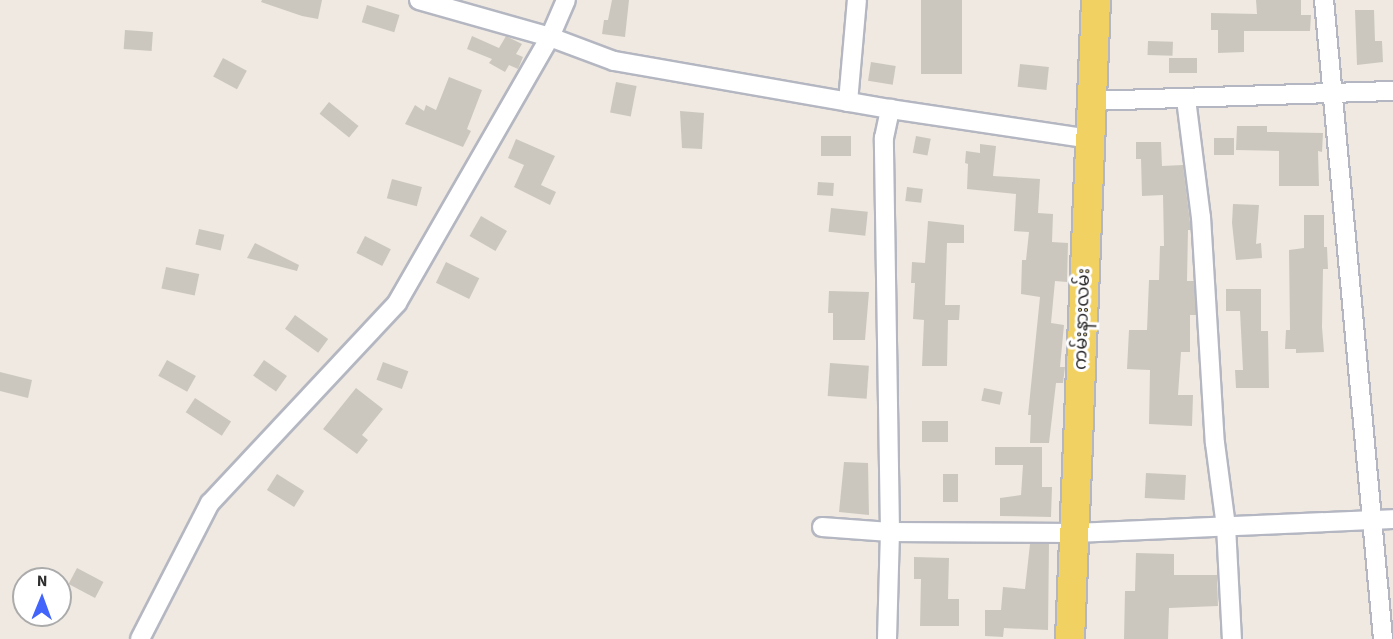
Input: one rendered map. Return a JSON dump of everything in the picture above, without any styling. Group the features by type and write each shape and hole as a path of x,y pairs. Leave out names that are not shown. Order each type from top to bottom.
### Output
{"main road":[{"name":"ကမ်းနားလမ်း","path":"1070,639 1091,140 1090,101 1096,0"}],"street":[{"path":"419,0 550,37 614,61 890,109 1091,140"},
{"path":"140,639 210,503 397,303 550,37 566,0"},
{"path":"848,102 857,0"},
{"path":"1324,0 1383,639"},
{"path":"1090,101 1393,91"},
{"path":"1186,99 1201,217 1215,443 1226,526 1232,639"},
{"path":"887,639 890,532 884,138 890,109"},
{"path":"822,527 890,532 1075,533 1393,519"}],"building":[{"path":"262,0 322,0 318,19 302,16 261,2"},
{"path":"612,0 629,0 625,37 602,34 604,20 608,20"},
{"path":"921,0 962,0 962,74 921,74"},
{"path":"1256,0 1301,0 1301,15 1311,15 1310,31 1244,31 1244,52 1218,53 1218,30 1211,30 1211,13 1257,14"},
{"path":"367,5 400,15 394,32 362,22"},
{"path":"1355,10 1374,10 1375,41 1382,41 1383,62 1357,65"},
{"path":"125,30 153,32 152,51 124,49"},
{"path":"472,36 499,48 506,36 522,44 516,54 523,57 518,69 509,65 505,72 489,63 492,59 467,49"},
{"path":"1148,41 1173,42 1172,56 1148,55"},
{"path":"223,58 247,71 237,89 213,77"},
{"path":"1169,58 1197,58 1197,73 1169,73"},
{"path":"871,62 896,66 893,85 868,81"},
{"path":"1020,64 1049,67 1046,90 1018,87"},
{"path":"449,77 482,90 467,129 471,131 463,147 405,124 415,105 424,111 426,105 436,110"},
{"path":"616,82 637,86 631,116 610,112"},
{"path":"329,102 359,126 349,138 320,114"},
{"path":"680,111 704,113 702,149 682,148"},
{"path":"1237,126 1267,126 1267,132 1323,133 1322,152 1318,151 1319,186 1279,186 1279,151 1236,150"},
{"path":"821,136 851,136 851,156 821,156"},
{"path":"916,136 931,139 927,156 913,153"},
{"path":"1214,138 1234,138 1234,155 1214,155"},
{"path":"516,139 555,156 541,185 556,192 550,205 514,187 524,165 508,158"},
{"path":"1136,142 1161,142 1162,166 1183,165 1191,230 1188,230 1187,281 1194,281 1196,315 1190,315 1190,352 1181,352 1178,395 1193,395 1192,426 1149,424 1150,370 1127,369 1129,330 1147,330 1149,280 1159,280 1160,246 1164,246 1163,195 1142,196 1141,159 1136,159"},
{"path":"980,144 996,146 993,176 1040,179 1038,213 1053,214 1052,242 1068,243 1067,282 1055,281 1051,323 1064,325 1060,367 1065,367 1063,383 1056,383 1049,443 1030,443 1031,415 1028,415 1040,297 1021,294 1022,260 1026,260 1029,232 1014,231 1016,194 967,189 966,151 980,153"},
{"path":"392,179 422,187 417,206 387,198"},
{"path":"818,182 834,183 833,196 817,195"},
{"path":"907,187 923,189 921,203 905,201"},
{"path":"1233,204 1259,205 1256,244 1261,243 1262,258 1236,260 1232,223"},
{"path":"831,208 868,212 865,236 828,232"},
{"path":"1304,215 1324,215 1324,247 1327,247 1328,269 1323,269 1324,352 1296,353 1296,349 1285,349 1286,330 1290,330 1289,250 1304,248"},
{"path":"481,216 507,231 495,251 470,236"},
{"path":"928,221 964,225 964,243 947,243 945,305 960,305 959,320 948,320 947,366 922,366 924,320 913,319 915,283 911,283 912,262 925,263"},
{"path":"199,229 224,235 221,250 195,245"},
{"path":"365,236 391,249 382,266 356,253"},
{"path":"255,243 299,265 297,271 247,258"},
{"path":"446,262 479,278 469,299 436,283"},
{"path":"166,267 199,274 195,296 161,289"},
{"path":"1226,289 1261,289 1261,331 1268,331 1269,388 1236,388 1235,370 1243,370 1240,311 1226,311"},
{"path":"829,291 869,292 865,340 833,340 833,313 828,313"},
{"path":"295,315 328,339 318,353 285,329"},
{"path":"167,360 196,376 187,392 158,376"},
{"path":"264,360 287,376 276,392 253,376"},
{"path":"383,362 408,371 402,389 377,380"},
{"path":"830,363 869,366 867,399 828,396"},
{"path":"0,372 32,380 28,398 0,391"},
{"path":"356,388 383,409 362,435 368,440 357,454 323,429"},
{"path":"984,388 1003,392 1000,405 981,401"},
{"path":"195,398 231,421 222,436 186,412"},
{"path":"922,421 948,421 948,442 922,442"},
{"path":"995,447 1042,447 1042,487 1052,487 1051,517 1000,516 1000,498 1021,495 1023,465 995,465"},
{"path":"844,462 868,463 869,515 839,512"},
{"path":"1146,473 1186,475 1185,500 1145,498"},
{"path":"277,474 304,491 294,507 267,490"},
{"path":"943,474 958,474 958,502 943,502"},
{"path":"1030,544 1049,544 1048,630 1004,628 1003,637 985,636 985,610 1001,610 1003,587 1025,589"},
{"path":"1136,553 1174,554 1174,575 1217,575 1218,606 1169,608 1168,639 1124,639 1125,591 1135,591"},
{"path":"914,557 949,558 948,599 959,599 959,626 920,626 921,579 914,579"},
{"path":"77,568 103,582 95,598 72,586 72,577"}]}
